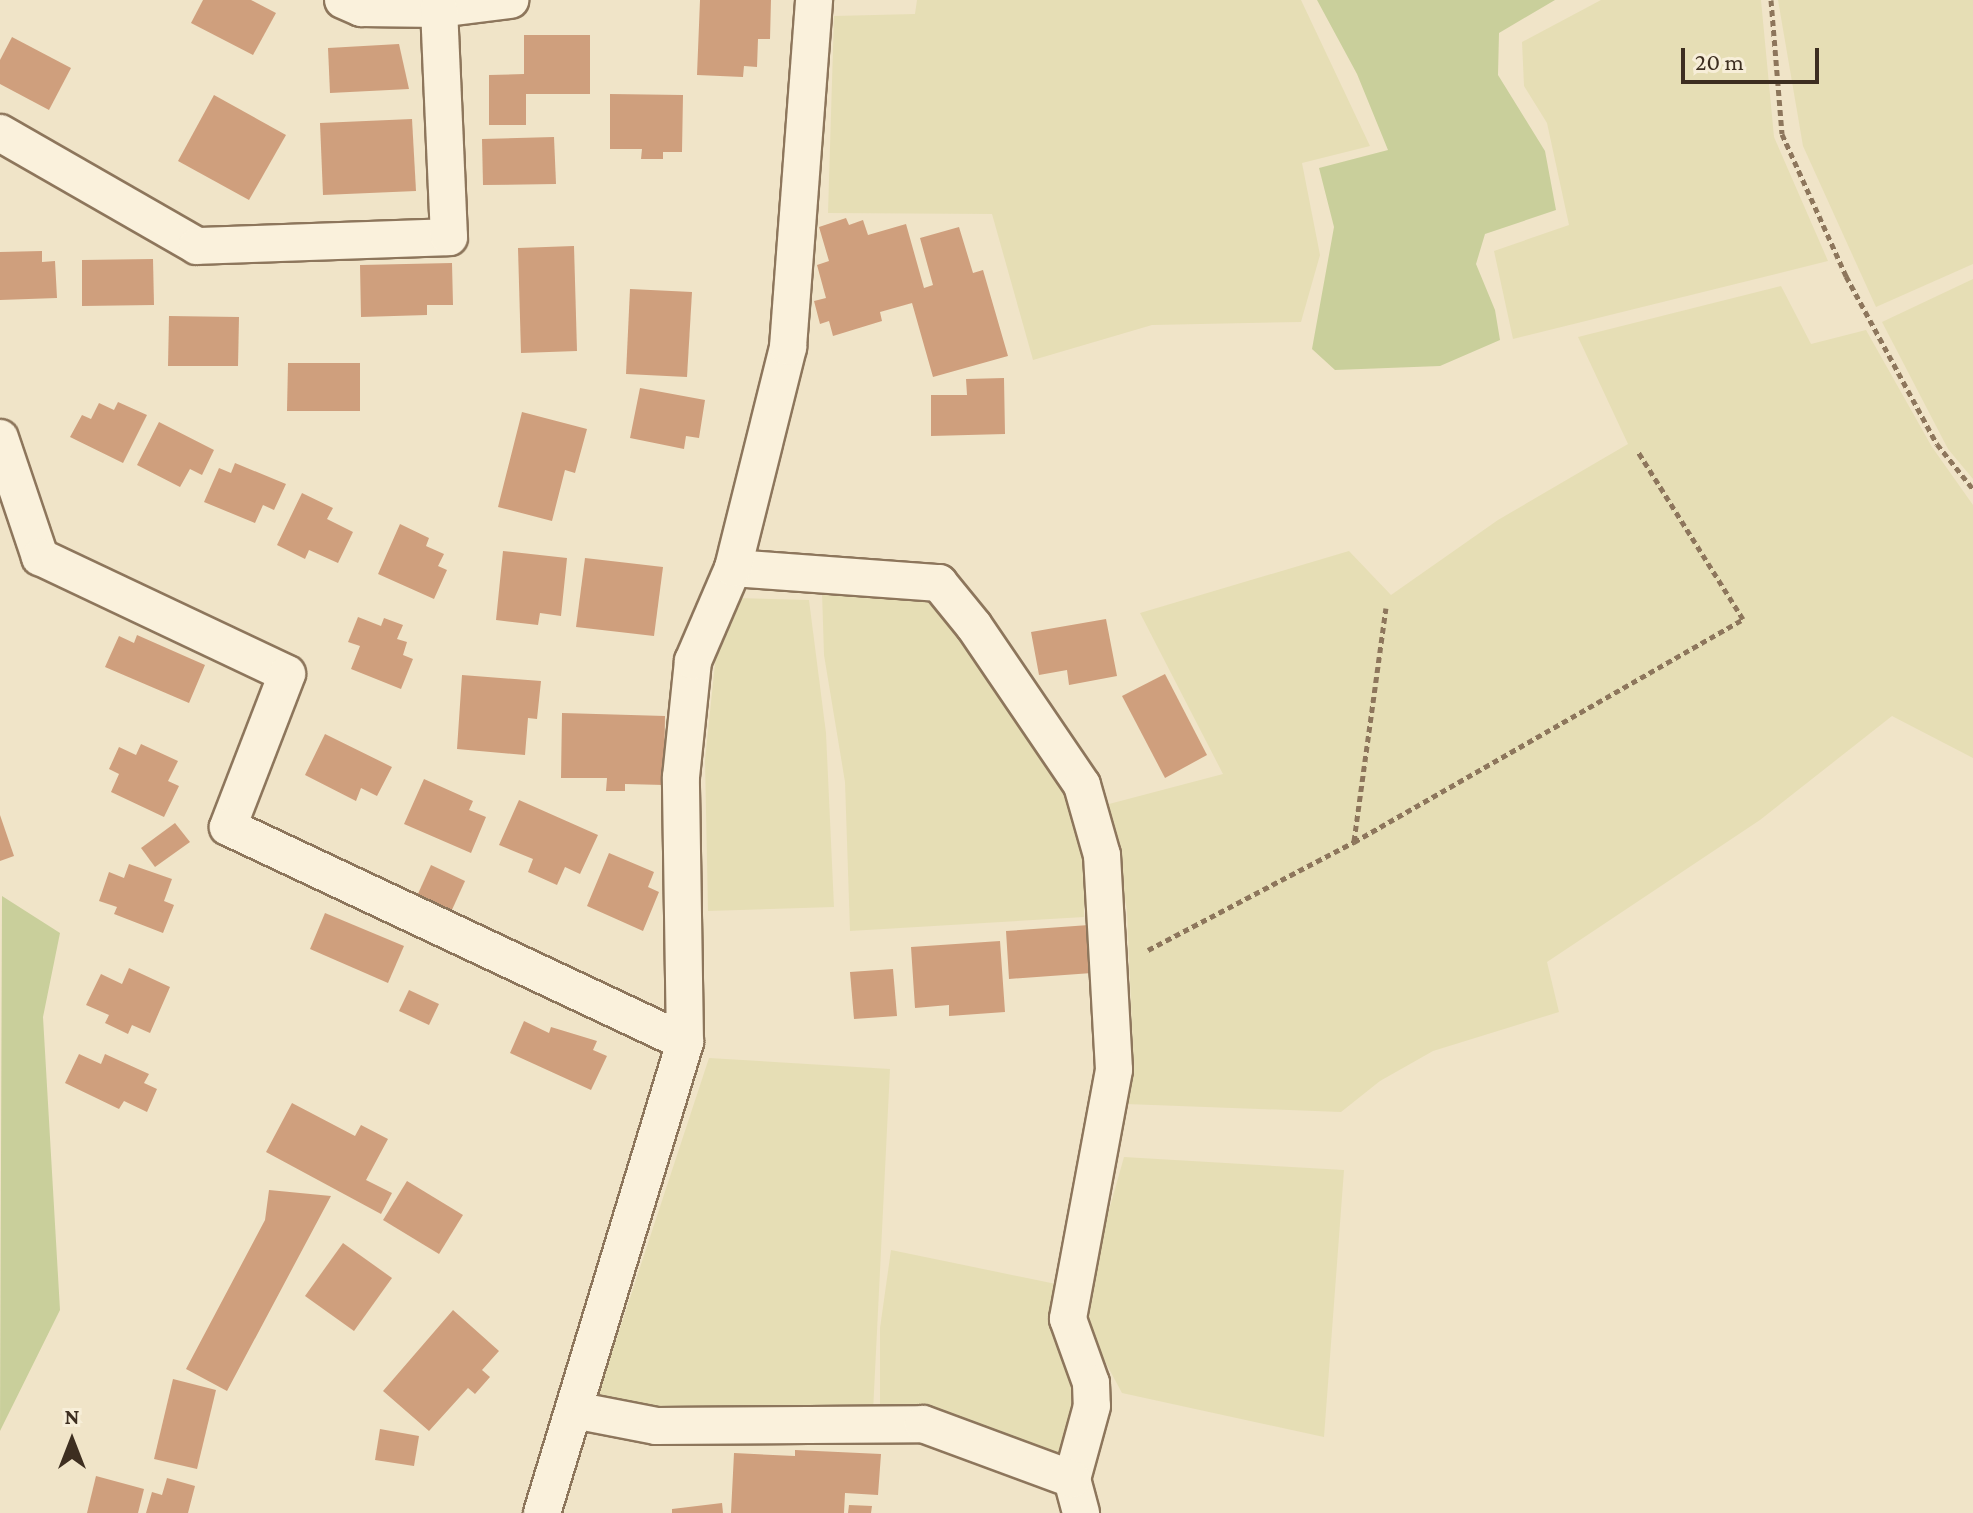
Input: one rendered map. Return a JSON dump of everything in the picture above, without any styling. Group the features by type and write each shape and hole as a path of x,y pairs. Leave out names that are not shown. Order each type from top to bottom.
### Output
{"street":[{"path":"343,0 361,8 439,9 510,0"},
{"path":"542,1513 685,1042 683,762 693,661 733,568 788,347 814,0"},
{"path":"0,133 197,246 449,237 439,9"},
{"path":"0,438 40,557 287,674 228,827 685,1042"},
{"path":"574,1410 656,1426 923,1424 1076,1496 1092,1406 1091,1383 1068,1319 1114,1070 1112,970 1102,855 1082,785 1017,686 939,583 733,568"}],"path":[{"path":"1771,0 1782,134 1846,276 1937,444 1973,489"},
{"path":"1112,970 1354,842 1743,619 1637,450"},
{"path":"1354,842 1386,608"}],"shaded area":[{"path":"917,0 1301,0 1370,146 1302,163 1320,255 1301,322 1152,325 1033,360 992,214 828,213 834,16 915,14"},
{"path":"1601,0 1761,0 1774,137 1828,261 1513,339 1494,251 1569,225 1547,123 1524,86 1522,42"},
{"path":"1778,0 1973,0 1973,264 1876,307 1803,146"},
{"path":"1973,279 1973,479 1948,449 1882,322"},
{"path":"1781,286 1811,344 1866,330 1932,447 1973,505 1973,758 1892,716 1760,820 1547,962 1559,1012 1433,1051 1380,1081 1341,1112 1126,1104 1133,1051 1127,911 1109,804 1223,774 1140,613 1349,551 1391,595 1498,520 1628,444 1578,337"},
{"path":"822,592 934,596 1067,792 1084,835 1084,917 850,931 845,782 824,655"},
{"path":"737,598 809,600 826,733 834,907 708,911 705,760 717,644"},
{"path":"709,1058 890,1069 873,1412 640,1408 598,1395"},
{"path":"1124,1157 1344,1170 1324,1437 1122,1393 1087,1328 1104,1228"},
{"path":"891,1250 1056,1284 1080,1391 1059,1460 880,1411 880,1328"}],"green space":[{"path":"1317,0 1555,0 1499,33 1498,75 1545,151 1556,210 1485,234 1476,264 1495,310 1500,340 1440,366 1335,370 1312,349 1334,227 1319,168 1388,150 1357,74"},
{"path":"2,896 60,933 43,1017 60,1310 0,1431"}],"building":[{"path":"203,0 251,0 276,13 253,55 191,23"},
{"path":"700,0 771,0 770,39 758,39 757,67 744,66 743,77 697,75"},
{"path":"524,35 590,35 590,94 526,94 526,125 489,125 489,75 524,74"},
{"path":"12,37 71,68 49,110 0,84 0,60"},
{"path":"399,44 409,89 330,93 328,48"},
{"path":"610,94 683,95 682,152 663,152 663,159 641,159 642,149 610,149"},
{"path":"214,95 286,135 249,200 178,161"},
{"path":"412,119 416,191 323,195 320,123"},
{"path":"554,137 556,184 483,185 482,139"},
{"path":"846,218 849,225 863,220 868,235 906,224 924,288 933,285 920,238 959,227 973,273 983,270 1008,356 933,377 912,303 880,312 882,321 833,336 829,321 820,324 814,301 826,298 817,265 829,261 819,227"},
{"path":"574,246 577,351 521,353 518,248"},
{"path":"42,251 42,262 55,261 57,298 0,300 0,252"},
{"path":"153,259 154,305 82,306 82,260"},
{"path":"452,263 453,305 427,305 427,315 361,317 360,265"},
{"path":"630,289 692,292 687,377 626,374"},
{"path":"169,316 239,317 238,366 168,366"},
{"path":"288,363 360,363 360,411 287,411"},
{"path":"1004,378 1005,434 931,436 931,395 967,395 966,379"},
{"path":"640,388 705,400 699,438 686,436 684,449 630,438"},
{"path":"118,402 147,415 123,463 70,437 82,415 91,419 99,403 114,410"},
{"path":"522,412 587,429 575,473 565,470 552,521 498,507"},
{"path":"159,422 214,450 202,475 190,469 180,487 137,465"},
{"path":"235,463 286,484 274,510 263,505 255,523 204,502 219,468 231,473"},
{"path":"302,493 333,508 327,519 353,532 338,563 309,550 305,559 277,545"},
{"path":"400,524 429,538 426,546 444,554 438,566 447,570 434,599 378,574"},
{"path":"503,551 567,558 561,616 540,613 538,625 496,620"},
{"path":"585,558 663,567 654,636 576,627"},
{"path":"358,617 381,626 384,618 403,625 397,639 407,642 403,655 413,659 401,689 351,669 360,646 348,642"},
{"path":"1106,619 1117,676 1069,685 1067,670 1039,675 1031,632"},
{"path":"137,635 205,665 189,703 105,667 119,636 134,643"},
{"path":"1165,674 1207,755 1165,778 1122,696"},
{"path":"462,675 541,681 537,719 528,718 525,755 457,749"},
{"path":"562,713 665,716 664,785 625,784 625,791 606,791 607,778 561,778"},
{"path":"325,734 392,767 377,796 361,788 356,801 305,775"},
{"path":"141,744 178,761 168,781 179,786 164,817 111,792 119,774 109,769 119,747 136,755"},
{"path":"424,779 473,801 469,810 486,817 471,853 404,824"},
{"path":"519,800 598,835 580,874 565,867 557,885 528,872 533,859 499,845"},
{"path":"0,815 14,856 0,861"},
{"path":"175,823 190,842 155,867 141,848"},
{"path":"609,853 654,872 648,887 659,892 643,931 587,906"},
{"path":"129,864 172,879 164,901 174,905 163,933 114,914 117,907 99,901 109,872 124,878"},
{"path":"431,865 465,881 451,912 417,896"},
{"path":"325,913 404,946 388,983 310,949"},
{"path":"1089,925 1092,973 1009,979 1006,931"},
{"path":"1000,941 1005,1012 949,1016 949,1005 915,1008 911,947"},
{"path":"129,968 170,987 150,1033 132,1025 128,1034 105,1023 109,1015 86,1005 101,974 122,984"},
{"path":"893,969 897,1016 854,1019 850,972"},
{"path":"409,990 439,1004 429,1025 399,1011"},
{"path":"524,1021 549,1033 551,1027 597,1041 593,1050 607,1056 591,1090 510,1053"},
{"path":"79,1054 101,1064 105,1054 149,1074 144,1083 157,1089 147,1112 124,1101 119,1109 65,1083"},
{"path":"292,1103 355,1136 361,1125 388,1139 366,1180 392,1193 381,1214 266,1152"},
{"path":"407,1181 463,1215 439,1254 383,1220"},
{"path":"269,1190 331,1196 227,1391 186,1369 265,1220"},
{"path":"343,1243 392,1278 354,1331 305,1296"},
{"path":"453,1310 499,1351 482,1370 490,1377 475,1394 468,1388 429,1431 383,1391"},
{"path":"173,1379 216,1390 197,1469 154,1459"},
{"path":"380,1429 419,1436 414,1466 375,1460"},
{"path":"795,1450 881,1454 878,1495 845,1493 844,1513 731,1513 734,1453 795,1456"},
{"path":"96,1476 144,1489 138,1513 87,1513"},
{"path":"167,1478 195,1486 188,1513 146,1513 152,1492 162,1495"},
{"path":"722,1503 723,1513 672,1513 672,1509"},
{"path":"849,1505 872,1506 871,1513 848,1513"}]}
